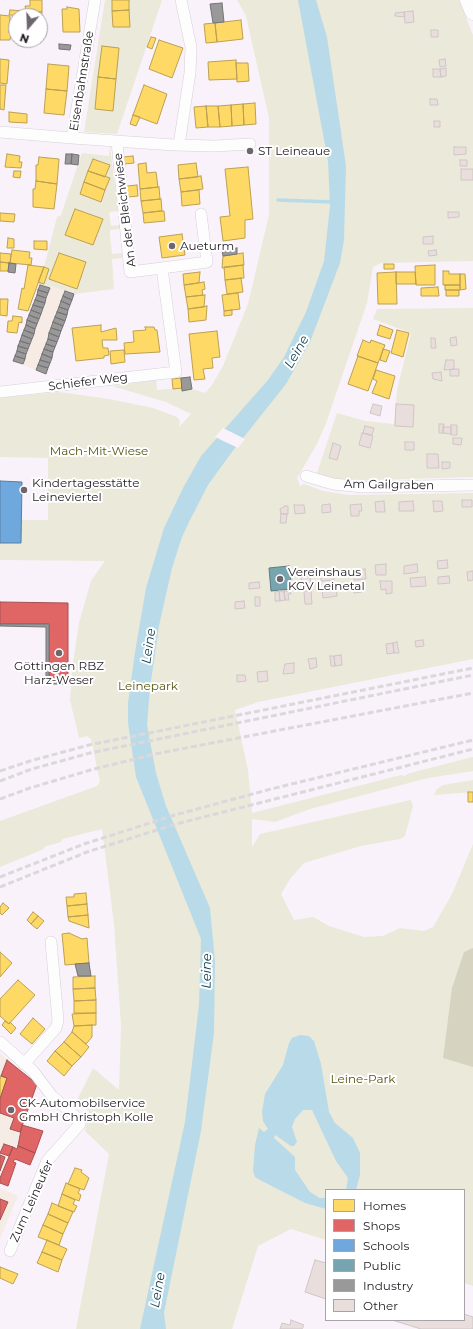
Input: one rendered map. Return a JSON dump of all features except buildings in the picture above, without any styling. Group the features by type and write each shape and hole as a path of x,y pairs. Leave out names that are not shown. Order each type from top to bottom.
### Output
{"main road":[{"path":"468,0 473,12"}],"street":[{"name":"Eisenbahnstraße","path":"0,132 72,138 95,0"},
{"path":"179,145 190,73 191,47 181,0"},
{"path":"72,138 179,145 250,144"},
{"name":"An der Bleichwiese","path":"117,142 130,272 207,262 201,214"},
{"name":"Schiefer Weg","path":"0,392 176,372 162,268"},
{"name":"Am Gailgraben","path":"306,476 332,484 363,487 473,485"},
{"path":"24,1064 56,1028 58,1020 51,942"},
{"name":"Zum Leineufer","path":"0,1042 33,1071 52,1096 74,1114 80,1124 47,1161 10,1251"}],"shaded area":[{"path":"40,285 50,288 51,286 74,294 46,374 13,361"},
{"path":"473,948 473,1067 443,1058 452,988 464,952"},
{"path":"0,1053 37,1084 20,1132 17,1149 4,1144 1,1152 7,1157 0,1175"},
{"path":"0,1188 18,1196 0,1239"}],"green space":[{"path":"105,0 162,0 117,134 84,132"},
{"path":"237,0 459,0 473,35 473,261 381,263 373,267 367,303 326,423 317,444 297,478 300,486 304,484 323,491 349,495 473,493 473,659 258,702 235,710 248,770 252,813 401,775 404,776 410,773 473,757 473,771 428,778 310,809 275,822 252,819 252,847 260,834 411,800 413,806 405,836 400,839 361,846 304,863 290,879 281,894 294,920 313,917 329,926 364,937 383,936 400,928 424,931 433,927 452,894 473,844 473,1286 465,1283 465,1189 325,1189 325,1240 291,1229 258,1246 232,1329 76,1329 109,1154 85,1131 89,1111 77,1100 93,1068 119,1090 121,1026 114,924 102,829 62,839 61,842 44,847 44,849 0,867 0,821 97,786 100,782 91,739 87,736 79,738 70,700 73,663 79,623 91,581 105,561 0,560 0,543 21,543 21,520 48,520 48,458 0,457 0,398 59,392 109,399 153,408 177,417 180,421 179,427 191,414 166,402 112,386 156,380 157,390 182,388 182,391 192,389 205,393 212,385 223,366 248,304 269,215 269,118 246,16"},
{"path":"110,146 118,211 109,212 111,226 120,225 119,229 110,230 112,254 122,253 122,258 112,259 114,289 74,294 51,286 50,288 40,285 38,282 44,284 49,269 44,267 57,217 61,215 82,153 109,156"},
{"path":"473,308 473,477 342,481 326,478 317,473 337,413 365,421 394,424 397,390 411,333 373,319 377,309"},
{"path":"473,780 473,792 434,795 437,789 443,785"}],"water":[{"name":"Leine","path":"298,0 316,0 327,37 346,166 344,240 340,263 310,342 286,384 208,485 190,520 182,537 172,568 159,626 150,688 147,725 156,773 166,806 210,908 215,961 214,1033 201,1131 164,1313 166,1329 140,1329 185,1122 199,1005 201,939 136,777 128,723 128,703 146,588 164,528 183,488 201,456 268,380 284,357 306,312 324,261 330,206 328,161"},
{"path":"300,1035 309,1036 314,1041 321,1064 329,1112 335,1123 353,1138 360,1153 360,1175 356,1189 346,1189 348,1178 336,1161 312,1110 303,1110 295,1119 292,1127 297,1142 294,1146 291,1146 275,1135 274,1138 295,1157 295,1170 310,1192 320,1198 325,1198 325,1209 305,1203 260,1180 255,1177 253,1171 255,1145 259,1128 264,1132 268,1129 263,1121 262,1112 265,1094 283,1065 289,1043 292,1038"}],"pier":[{"path":"223,428 245,439 238,448 215,437"}],"waterway":[{"path":"278,200 333,202"}],"railway":[{"path":"0,771 89,745 473,668"},
{"path":"0,781 32,769 90,753 473,675"},
{"path":"0,799 30,788 94,769 160,753 473,693"},
{"path":"0,877 84,844 175,815 271,789 473,740"},
{"path":"0,887 87,852 176,824 473,749"}],"place":[{"name":"ST Leineaue","path":"250,151"},
{"name":"Aueturm","path":"172,246"},
{"name":"Kindertagesstätte Leineviertel","path":"24,490"},
{"name":"Vereinshaus KGV Leinetal","path":"280,579"},
{"name":"Göttingen RBZ Harz-Weser","path":"59,653"},
{"name":"CK-Automobilservice GmbH Christoph Kolle","path":"11,1110"}],"park label":[{"name":"Mach-Mit-Wiese","path":"99,451"},
{"name":"Leinepark","path":"148,686"},
{"name":"Leine-Park","path":"363,1079"}]}
